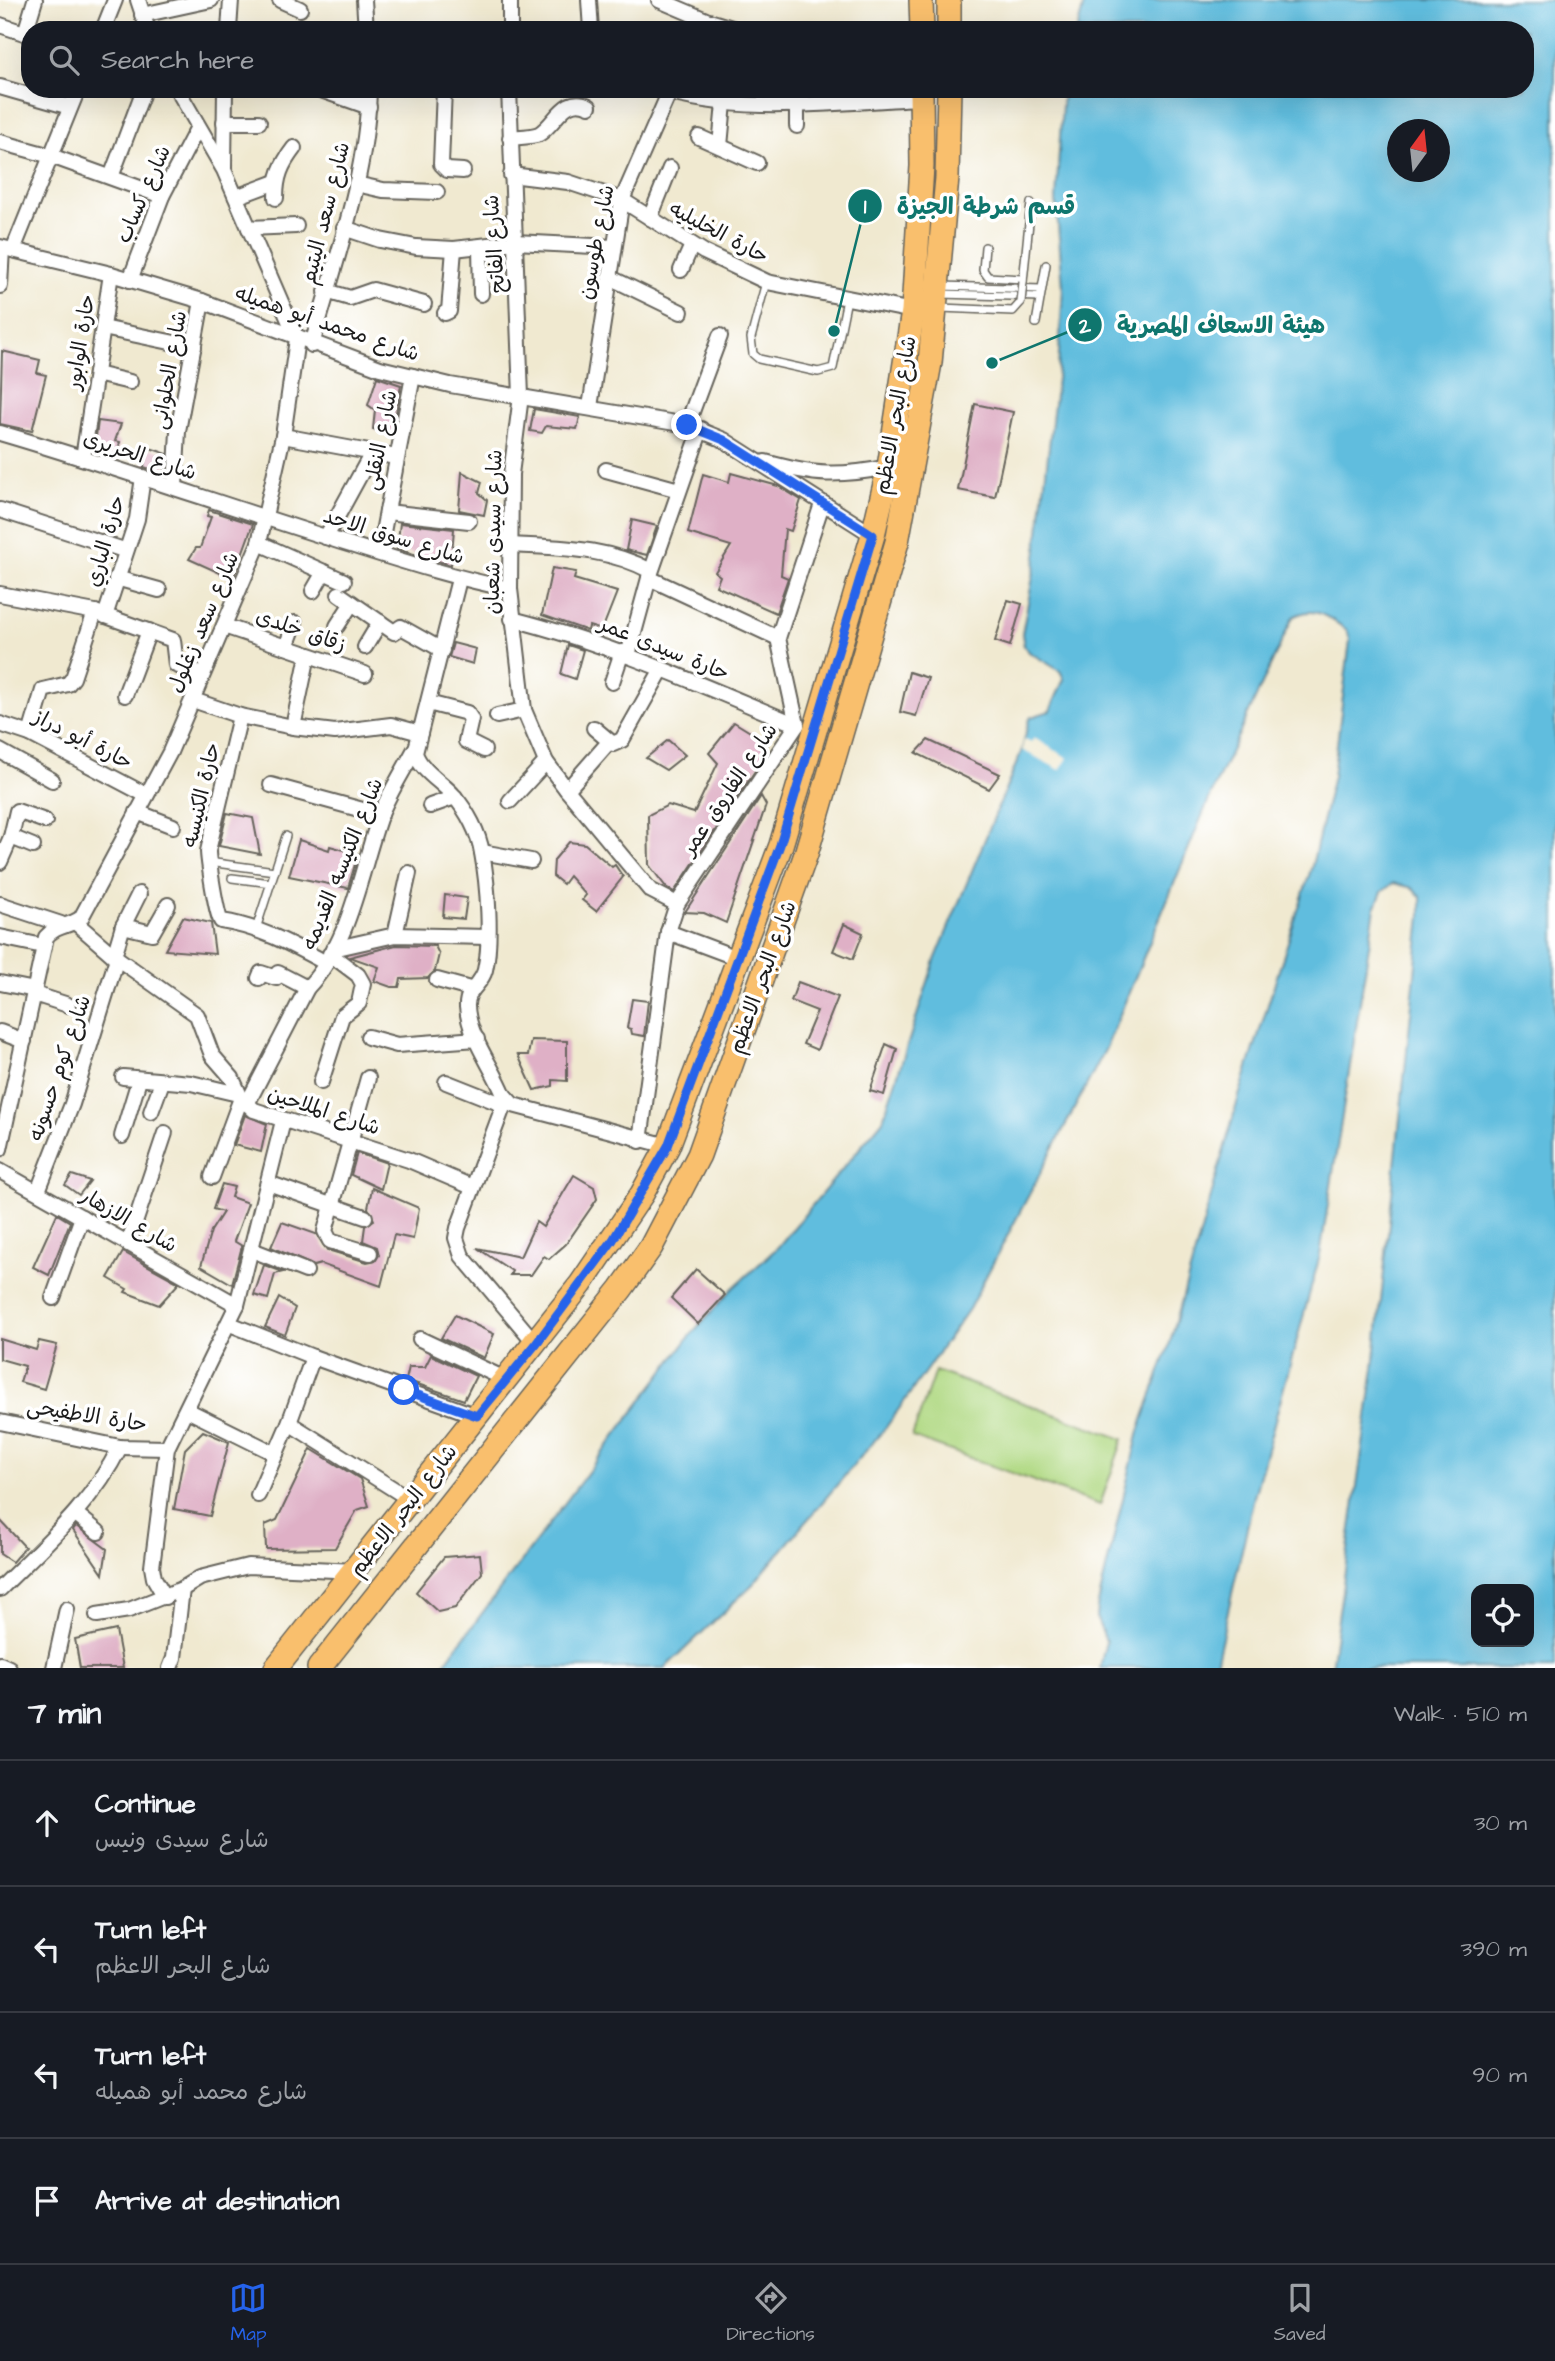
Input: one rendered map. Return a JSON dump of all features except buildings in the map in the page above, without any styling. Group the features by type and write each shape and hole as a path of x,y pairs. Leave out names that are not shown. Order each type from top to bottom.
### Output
{"main road":[{"path":"920,0 921,21"},
{"path":"949,0 949,21"},
{"name":"شارع البحر الاعظم","path":"276,1668 536,1344 613,1240 668,1146 740,959 780,845 873,535 889,467 913,311 922,166 921,98"},
{"name":"شارع البحر الاعظم","path":"319,1668 621,1289 664,1224 699,1155 806,854 897,542 930,363 947,178 949,98"}],"street":[{"path":"30,21 35,0"},
{"path":"107,21 115,0"},
{"path":"138,0 144,21"},
{"path":"142,15 211,0"},
{"path":"230,21 231,0"},
{"path":"280,0 300,9"},
{"path":"364,0 365,21"},
{"path":"510,0 510,21"},
{"path":"589,0 590,21"},
{"path":"659,0 709,21"},
{"path":"0,25 21,32"},
{"path":"0,87 21,93"},
{"path":"38,98 70,107"},
{"path":"0,286 5,248 51,156 74,98"},
{"path":"111,177 141,98"},
{"path":"182,98 224,170 297,339"},
{"path":"224,170 225,98"},
{"path":"344,98 369,107"},
{"name":"شارع سعد اليتيم","path":"312,345 356,184 369,98"},
{"path":"444,98 441,164 447,170 463,171"},
{"name":"شارع الفاتح","path":"509,98 521,396"},
{"name":"شارع طوسون","path":"590,407 622,200 660,98"},
{"path":"699,98 724,103 794,104 870,98"},
{"path":"793,98 797,126"},
{"path":"510,138 540,133 571,104 581,102 589,106"},
{"path":"720,146 724,103"},
{"path":"224,122 259,122"},
{"name":"شارع كساب","path":"130,280 162,196 198,127"},
{"path":"699,137 757,163"},
{"path":"0,142 51,156 162,196"},
{"path":"276,198 276,182 282,164 294,148"},
{"path":"650,218 670,168"},
{"name":"حارة الخليليه","path":"511,174 568,182 622,200 692,245 748,275 767,282 913,311"},
{"path":"236,197 276,182"},
{"path":"356,184 383,190 437,192"},
{"path":"249,228 296,226"},
{"path":"344,228 392,242 454,249 515,242 613,247"},
{"path":"681,270 692,245"},
{"path":"480,247 481,294"},
{"name":"شارع محمد أبو هميله","path":"5,248 111,274 202,301 312,345 413,376 694,427 751,457 873,535"},
{"path":"445,313 449,311 454,249"},
{"name":"حارة الوابور","path":"83,457 111,274"},
{"path":"609,277 681,312"},
{"path":"326,291 350,298 373,290 424,304"},
{"name":"شارع الحلوانى","path":"175,488 178,431 202,301"},
{"path":"103,328 194,347"},
{"path":"612,682 625,653 678,490 720,336"},
{"name":"شارع سعد زغلول","path":"0,1149 6,1094 24,1041 46,937 81,918 170,752 259,543 283,436 297,339"},
{"path":"96,374 130,382"},
{"name":"شارع النقلى","path":"379,553 413,376"},
{"name":"شارع سيدى شعبان","path":"521,396 511,474 510,589 524,710 546,762 568,790 650,890 677,904"},
{"name":"شارع الحريرى","path":"0,433 83,457 266,520"},
{"path":"283,436 396,457"},
{"path":"326,537 372,453"},
{"name":"شارع محمد أبو هميله","path":"751,457 819,475 840,475 889,467"},
{"path":"606,470 678,490"},
{"name":"حارة الباري","path":"30,734 43,690 68,684 73,678 116,578 137,519 143,477"},
{"path":"511,545 589,549 621,557 650,575 778,638 822,504"},
{"path":"0,510 124,550"},
{"path":"387,512 469,521"},
{"name":"شارع سوق الاحد","path":"266,520 459,579 510,589"},
{"path":"259,543 324,572 341,587 352,603 394,632 401,627 442,650"},
{"path":"313,591 324,572"},
{"path":"116,578 159,590"},
{"name":"شارع الكنيسه القديمه","path":"212,1177 242,1099 307,988 330,955 370,857 381,815 415,749 459,579"},
{"path":"0,594 100,614 173,640 177,664 202,675"},
{"path":"337,626 352,603"},
{"name":"حارة سيدى عمر","path":"512,619 568,633 625,653 797,725"},
{"path":"365,647 380,622"},
{"path":"286,647 295,623"},
{"name":"زقاق خلدى","path":"224,626 365,674"},
{"path":"125,695 149,631"},
{"name":"شارع الفاروق عمر","path":"668,932 677,904 797,725 778,638"},
{"path":"293,727 308,655"},
{"path":"594,728 609,742 618,744 662,669"},
{"path":"193,700 240,716 293,727 335,732 391,724 420,733"},
{"path":"428,703 467,713 471,719 466,741 484,750"},
{"path":"497,716 524,710"},
{"name":"حارة الكنيسه","path":"240,716 207,862 216,888 216,916 221,921 256,929"},
{"name":"حارة أبو دراز","path":"0,724 30,734 146,795"},
{"path":"568,790 609,742"},
{"path":"415,749 419,761 455,797 472,823 482,852 488,937 484,974 470,989 467,1008 477,1039 505,1102 458,1228 457,1247 536,1344"},
{"path":"0,751 52,780"},
{"path":"510,801 546,762"},
{"path":"271,785 381,815"},
{"path":"430,806 455,797"},
{"path":"0,809 45,821"},
{"path":"137,812 173,826"},
{"path":"0,862 11,837 17,813"},
{"path":"11,837 33,846"},
{"path":"482,852 531,861"},
{"path":"395,935 409,873"},
{"name":"شارع كوم حسونه","path":"38,1191 72,1104 123,926 139,894"},
{"path":"0,905 68,923"},
{"path":"123,926 152,933 168,905"},
{"name":"شارع الملاحين","path":"68,923 197,1016 208,1047 232,1078 242,1099 254,1110 409,1160 472,1186"},
{"path":"256,929 330,955 358,975 363,984 359,1003 342,1016 321,1082"},
{"path":"640,1141 668,932 740,959"},
{"path":"330,955 395,935 488,937"},
{"path":"0,937 43,946"},
{"path":"259,978 261,973 276,978 278,974 307,988"},
{"path":"437,980 470,989"},
{"path":"0,983 68,1005"},
{"path":"0,1032 24,1041"},
{"path":"368,1037 397,1045 477,1039"},
{"path":"123,1077 191,1083 242,1099"},
{"path":"368,1078 325,1231 327,1238 370,1253"},
{"path":"122,1136 139,1080"},
{"path":"151,1112 162,1082"},
{"path":"446,1082 513,1105 640,1141 668,1146"},
{"path":"165,1597 154,1578 152,1567 167,1448 237,1305 283,1121"},
{"path":"128,1244 164,1133"},
{"name":"شارع الازهار","path":"0,1171 237,1305"},
{"path":"268,1183 366,1217"},
{"path":"52,1298 82,1217"},
{"path":"252,1250 306,1271"},
{"path":"230,1324 477,1416"},
{"path":"420,1339 507,1380"},
{"path":"258,1495 289,1423 313,1357"},
{"path":"187,1410 276,1454"},
{"name":"حارة الاطفيحى","path":"0,1422 120,1447 167,1448"},
{"path":"289,1423 411,1500"},
{"path":"0,1589 76,1514 103,1480 120,1447"},
{"path":"76,1514 98,1532"},
{"path":"97,1615 129,1610 165,1597 219,1571 248,1566 356,1571"},
{"path":"170,1668 174,1658 181,1589"},
{"path":"54,1668 66,1609"},
{"path":"0,1664 9,1668"}],"lane":[{"path":"937,296 1013,311 1021,302 1031,203"},
{"path":"985,247 983,270 988,277 1023,280"},
{"path":"1037,323 1046,265"},
{"path":"767,282 751,338 753,354 759,359 818,372 826,373 833,368 847,299"},
{"path":"937,296 1040,293"},
{"path":"256,929 286,836"},
{"path":"207,862 275,871"},
{"path":"232,878 271,883"}],"green space":[{"path":"935,1371 1123,1439 1100,1505 912,1437"}],"water":[{"path":"1085,0 1555,0 1555,1668 1331,1668 1374,1368 1421,916 1421,897 1413,888 1393,883 1382,892 1375,908 1320,1255 1254,1497 1215,1668 1100,1668 1106,1641 1096,1617 1097,1608 1139,1431 1169,1346 1239,1096 1312,866 1333,776 1350,640 1347,630 1334,621 1321,614 1308,612 1293,617 1209,799 1106,1048 969,1309 887,1426 753,1584 665,1668 441,1668 694,1331 733,1288 777,1248 883,1120 935,960 1022,750 1028,722 1031,717 1050,711 1064,679 1060,671 1029,652 1024,646 1022,634 1035,566 1058,370 1063,287 1056,200 1062,98 1534,98 1534,21 1079,21"}],"pier":[{"path":"1034,738 1068,758 1060,770 1022,750 1024,739 1031,742"}],"place":[{"name":"قسم شرطة الجيزة","path":"834,331"},
{"name":"هيئة الاسعاف المصرية","path":"992,363"}],"route":[{"path":"404,1390 477,1416 581,1284 642,1194 668,1146 740,959 780,845 873,535 724,440 687,425"}]}
